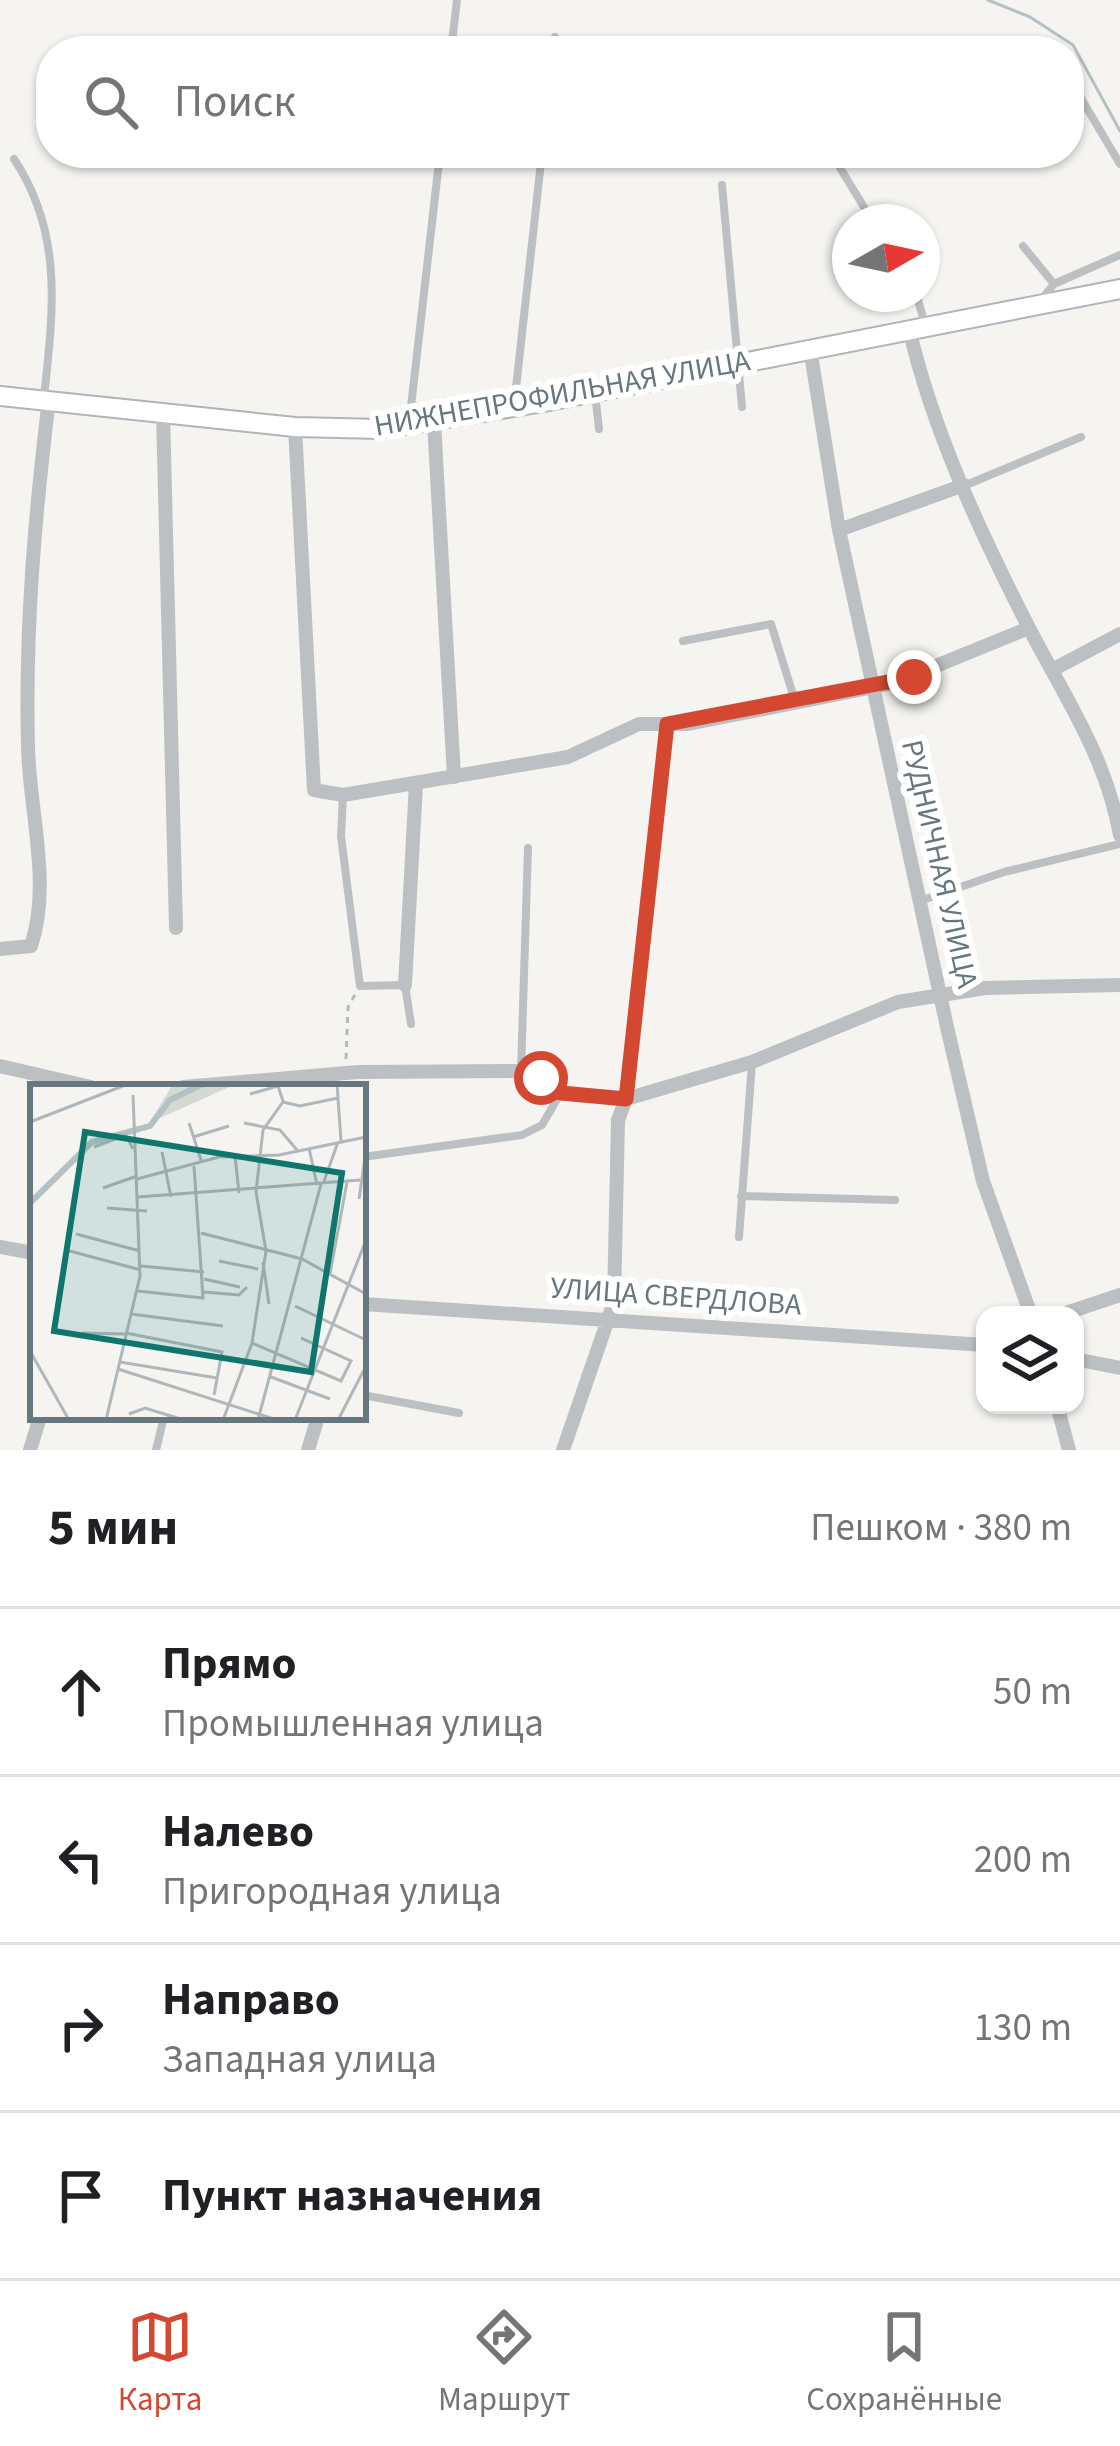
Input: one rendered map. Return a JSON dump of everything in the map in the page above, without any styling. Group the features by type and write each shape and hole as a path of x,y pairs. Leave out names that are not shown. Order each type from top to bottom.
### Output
{"street":[{"name":"НИЖНЕПРОФИЛЬНАЯ УЛИЦА","path":"0,396 295,427 409,425 1120,289"},
{"path":"917,326 964,485 1029,628 1100,760 1120,839"},
{"name":"РУДНИЧНАЯ УЛИЦА","path":"810,348 839,530 983,1180 1028,1306"},
{"path":"0,950 31,946 36,930 37,845 28,751 28,577 47,399"},
{"path":"164,413 176,928"},
{"path":"434,422 454,777"},
{"path":"295,427 314,790 344,795 568,757 623,728 795,702 914,677 1029,628"},
{"path":"839,530 964,485"},
{"path":"1054,669 1120,634"},
{"path":"563,1450 614,1302 618,1120 626,1099 667,724"},
{"path":"405,985 416,784"},
{"path":"218,1084 345,1073 521,1071 561,1093 626,1099 752,1062 898,1002 942,993 1120,986"},
{"path":"0,1066 78,1084"},
{"path":"0,1247 30,1252"},
{"path":"1084,1307 1120,1295"},
{"name":"УЛИЦА СВЕРДЛОВА","path":"366,1304 976,1344"},
{"path":"1084,1361 1120,1368"},
{"path":"1059,1414 1069,1450"},
{"path":"30,1450 39,1420"},
{"path":"308,1450 317,1420"}],"lane":[{"path":"453,36 457,0"},
{"path":"1084,103 1120,164"},
{"path":"14,159 24,175 56,280 47,399"},
{"path":"409,425 438,168"},
{"path":"514,408 540,168"},
{"path":"840,168 862,204"},
{"path":"722,185 742,407"},
{"path":"1023,246 1054,284"},
{"path":"1041,301 1054,284 1120,255"},
{"path":"917,312 917,326"},
{"path":"595,392 599,429"},
{"path":"964,485 1081,437"},
{"path":"683,641 771,624 795,702"},
{"path":"344,795 341,836 360,986 405,985 411,1024"},
{"path":"923,900 1120,839"},
{"path":"521,1071 528,848"},
{"path":"739,1238 752,1062"},
{"path":"366,1157 522,1135 542,1125 561,1093"},
{"path":"741,1196 895,1200"},
{"path":"366,1396 459,1413"},
{"path":"156,1450 163,1420"}],"path":[{"path":"345,1073 348,1007 360,986"}],"waterway":[{"path":"988,0 1030,17 1059,36"},
{"path":"1084,65 1120,131"}],"route":[{"path":"541,1078 561,1093 626,1099 663,797 667,724 688,724 914,677"}]}
